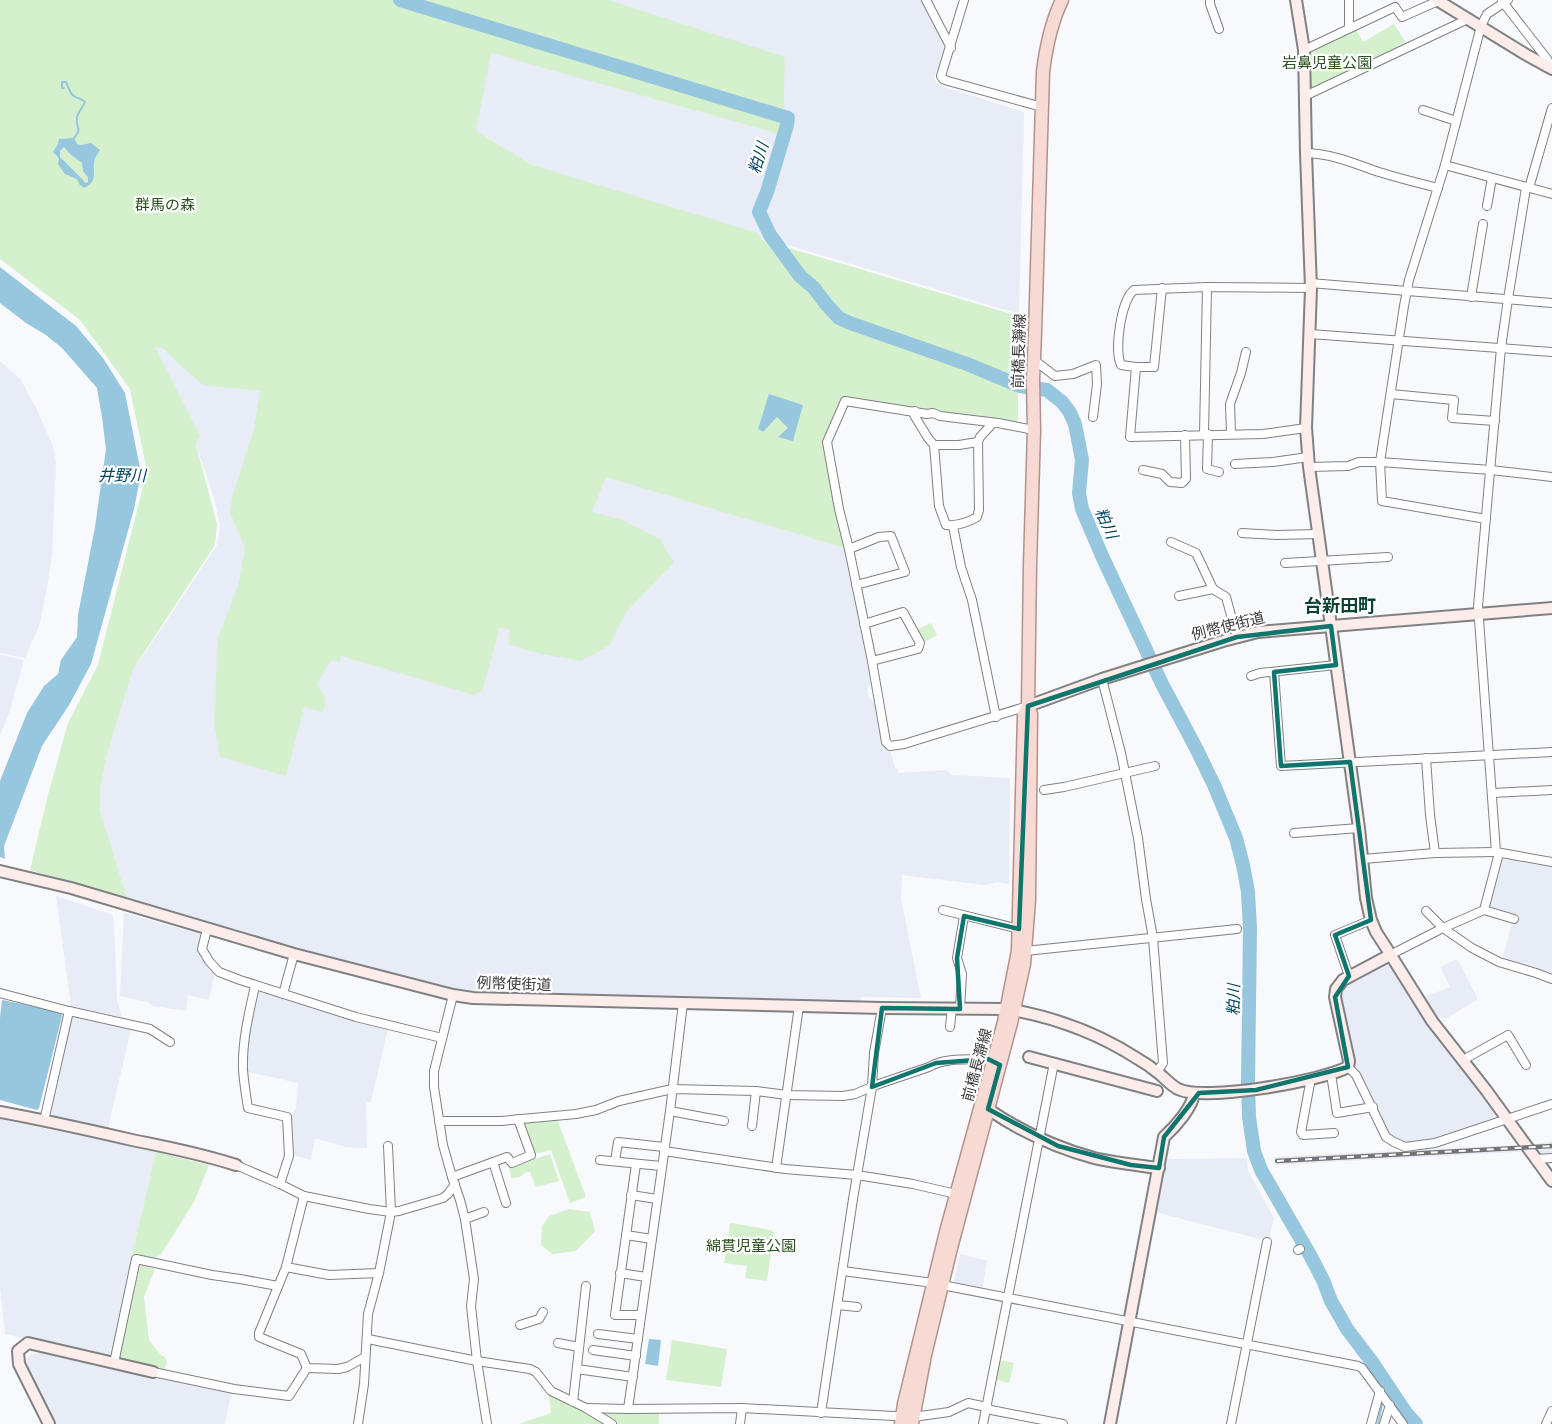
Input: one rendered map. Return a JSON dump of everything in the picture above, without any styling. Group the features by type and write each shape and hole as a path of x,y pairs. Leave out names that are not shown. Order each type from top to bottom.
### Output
{"main road":[{"name":"前橋長瀞線","path":"938,1284 988,1109 1024,964 1029,900 1031,714 1028,706 1033,379 1043,72 1052,24 1062,0"},
{"name":"前橋長瀞線","path":"907,1420 925,1355 956,1194 993,1061 1011,1010 1018,951 1024,715 1028,706"}],"street":[{"path":"926,0 951,48"},
{"path":"964,0 942,71 943,79 1042,107"},
{"path":"1210,0 1219,29"},
{"path":"1296,0 1304,50 1310,286 1306,428 1318,534 1363,859 1366,898 1376,932 1432,1021 1552,1181"},
{"path":"1349,0 1349,28"},
{"path":"1304,50 1395,7 1402,16 1437,0 1552,69"},
{"path":"1486,519 1382,501 1380,462 1406,291 1445,165 1481,26 1487,14 1504,1 1552,69"},
{"path":"1305,96 1468,19"},
{"path":"1484,910 1497,852 1478,614 1486,519 1508,299 1527,188 1552,108"},
{"path":"1423,110 1456,121"},
{"path":"1306,153 1335,157 1438,188"},
{"path":"1445,165 1552,194"},
{"path":"1487,206 1492,178"},
{"path":"1471,297 1483,224"},
{"path":"1162,288 1154,366 1121,365 1118,357 1120,324 1129,294 1134,290 1162,288 1310,286 1552,303"},
{"path":"1207,287 1207,469 1219,472"},
{"path":"1310,334 1552,352"},
{"path":"1231,434 1230,404 1246,352"},
{"path":"1034,360 1055,376 1074,374 1096,365 1097,384 1093,417"},
{"path":"1136,367 1130,437 1263,434 1306,428"},
{"path":"1390,394 1454,400 1452,418 1495,421"},
{"path":"1028,706 904,744 890,746 886,742 872,661 827,442 845,400 1034,430"},
{"path":"915,411 914,415 934,445 939,506 946,525 965,524 977,517 979,510 978,442 993,423"},
{"path":"1143,470 1162,474 1170,483 1182,483 1186,479 1185,435"},
{"path":"934,445 959,446 978,442"},
{"path":"1235,464 1309,462 1348,466 1359,462 1380,462 1552,477"},
{"path":"953,526 961,567 972,600 996,717"},
{"path":"1242,533 1318,534"},
{"path":"849,549 879,537 891,536 905,572 856,585"},
{"path":"1171,542 1196,553 1213,589 1226,597 1237,637"},
{"path":"1285,563 1388,557"},
{"path":"1179,596 1213,589"},
{"name":"例幣使街道","path":"1028,706 1161,660 1237,637 1267,631 1552,608"},
{"path":"864,624 903,612 920,643 918,649 872,661"},
{"path":"1251,676 1336,664"},
{"path":"1274,672 1281,766 1552,752"},
{"path":"1102,680 1138,838 1153,938 1163,1063 1157,1072"},
{"path":"1426,758 1435,853"},
{"path":"1044,790 1155,766"},
{"path":"1492,793 1552,790"},
{"path":"1294,833 1359,828"},
{"path":"1363,859 1435,853 1497,852 1552,862"},
{"name":"例幣使街道","path":"0,871 71,888 294,954 453,995 473,998 1011,1010 1059,1021 1114,1043 1157,1072 1177,1089 1194,1093"},
{"path":"943,910 1019,929"},
{"path":"1348,1067 1349,1061 1335,997 1336,989 1343,980 1443,928 1484,910 1514,919"},
{"path":"1426,911 1443,928 1472,948 1499,962 1552,979"},
{"path":"950,1027 956,1009 962,974 957,958 964,916"},
{"path":"1349,976 1335,934 1371,920"},
{"path":"207,929 202,949 219,972 255,986 356,1017 442,1038"},
{"path":"1025,951 1237,929"},
{"path":"283,994 294,954"},
{"path":"255,986 248,1018 243,1070 248,1108 287,1117 289,1156 280,1184"},
{"path":"0,993 150,1029 170,1041"},
{"path":"453,995 434,1071 434,1087 443,1145 465,1219 474,1279 471,1306 487,1424"},
{"path":"628,1409 683,1003"},
{"path":"776,1168 799,1006"},
{"path":"821,1413 872,1087 874,1053 882,1008"},
{"path":"44,1120 69,1011"},
{"path":"1463,1060 1508,1035 1526,1065"},
{"path":"1029,1057 1157,1091"},
{"path":"439,1121 501,1121 576,1114 672,1089 843,1096 855,1094 936,1063 988,1059 993,1061"},
{"path":"983,1424 1054,1063"},
{"path":"1110,1424 1164,1137 1194,1100 1194,1093 1256,1090 1331,1074 1348,1067"},
{"path":"1348,1067 1356,1074 1386,1137 1405,1147 1435,1143 1552,1104"},
{"path":"1331,1074 1337,1113 1372,1107"},
{"path":"1311,1078 1301,1132 1303,1135 1334,1133"},
{"path":"752,1126 756,1091"},
{"path":"988,1109 1018,1127 1076,1153 1131,1165 1159,1168"},
{"path":"670,1111 724,1121"},
{"path":"0,1113 44,1120 214,1158 236,1165 304,1196 391,1212 443,1198 448,1194 453,1181 492,1162 507,1157 512,1163 531,1155 518,1119"},
{"path":"615,1161 618,1142 776,1168 857,1175 956,1194"},
{"path":"358,1424 364,1384 368,1314 391,1212 388,1146"},
{"path":"1536,1159 1552,1158"},
{"path":"600,1160 661,1166"},
{"path":"492,1162 506,1203"},
{"path":"636,1164 615,1315 641,1315"},
{"path":"631,1195 657,1198"},
{"path":"304,1196 286,1267 259,1337 301,1354 307,1368"},
{"path":"465,1219 484,1212"},
{"path":"626,1235 651,1239"},
{"path":"1231,1424 1267,1242"},
{"path":"114,1363 136,1259 278,1286"},
{"path":"286,1267 329,1275 379,1273"},
{"path":"843,1271 938,1284 1358,1366 1362,1368 1403,1424"},
{"path":"620,1273 646,1277"},
{"path":"573,1402 586,1286"},
{"path":"838,1305 857,1307"},
{"path":"520,1325 539,1319 543,1312"},
{"path":"598,1334 638,1340"},
{"path":"368,1339 533,1370 550,1391 586,1408 612,1424"},
{"path":"49,1424 19,1364 18,1351 28,1343 234,1389 289,1396 307,1368"},
{"path":"558,1343 579,1347"},
{"path":"593,1350 636,1356"},
{"path":"307,1368 338,1369 347,1367 365,1357"},
{"path":"577,1369 633,1377"},
{"path":"1371,1424 1384,1398"},
{"path":"1384,1398 1384,1424"},
{"path":"586,1408 742,1408 907,1420 949,1412 968,1403 991,1410 1063,1424"},
{"path":"740,1424 742,1408"},
{"path":"1546,1424 1552,1411"}],"highlighted area":[{"path":"1331,626 1336,665 1274,672 1281,766 1350,762 1371,920 1335,935 1349,976 1335,997 1348,1067 1256,1090 1199,1093 1164,1137 1159,1168 1131,1165 1058,1146 988,1109 1000,1065 988,1059 936,1063 872,1087 882,1008 960,1009 957,958 964,916 1019,929 1028,706 1237,637"}],"shaded area":[{"path":"0,0 923,0 943,39 944,51 934,78 938,85 1024,112 1019,314 761,239"},
{"path":"154,346 239,358 606,476 844,548 871,683 867,689 869,698 875,702 883,744 890,750 895,768 899,773 946,770 952,775 1010,778 1009,884 997,882 985,885 902,875 901,898 921,998 861,997 860,1002 494,992 454,988 390,975 148,908 127,898 100,811 100,789 106,758 133,669 217,545 220,526 214,498 196,445 200,436"},
{"path":"0,361 21,380 53,446 56,461 52,556 40,623 25,658 0,653"},
{"path":"0,655 24,660 0,736"},
{"path":"1502,855 1552,864 1552,977 1502,960 1514,916 1488,908"},
{"path":"56,896 113,915 117,1001 122,1017 71,1006"},
{"path":"124,913 203,935 200,950 215,973 209,1000 188,995 186,1011 153,1006 148,1002 120,996"},
{"path":"1457,959 1478,999 1447,1018 1437,1018 1422,998 1450,987 1440,967"},
{"path":"1385,962 1391,963 1501,1117 1498,1120 1432,1140 1404,1144 1393,1139 1362,1083 1340,997 1342,987"},
{"path":"258,989 388,1028 371,1102 366,1102 367,1148 346,1147 315,1138 311,1160 291,1154 290,1117 296,1109 298,1083 244,1071 248,1019"},
{"path":"77,1016 131,1029 107,1132 53,1120 50,1114 71,1019"},
{"path":"0,1119 156,1152 132,1255 113,1354 108,1358 5,1334 0,1287"},
{"path":"1552,1141 1552,1156 1539,1156 1535,1151 1275,1165 1274,1157 1536,1144"},
{"path":"1247,1158 1248,1171 1274,1218 1268,1241 1155,1212 1165,1159"},
{"path":"960,1254 987,1261 982,1291 953,1285"},
{"path":"41,1353 231,1393 225,1424 52,1424 23,1366 26,1358 32,1354"}],"green space":[{"name":"群馬の森","path":"0,0 609,0 785,57 783,135 491,53 476,131 532,165 758,233 762,240 1018,316 1018,424 844,396 824,442 844,548 606,477 592,512 620,519 660,539 674,563 626,612 610,645 581,661 541,654 508,644 510,630 500,627 482,691 474,695 341,656 340,662 331,660 317,684 326,699 323,712 304,707 286,776 220,757 214,722 218,637 239,583 245,548 230,512 232,498 254,429 260,391 203,385 163,348 155,347 200,436 196,445 217,524 215,545 133,669 106,758 100,789 100,811 127,898 30,870 68,723 98,665 147,471 130,389 80,320 0,259"},
{"name":"岩鼻児童公園","path":"1394,24 1408,46 1309,90 1308,51 1356,29 1363,42"},
{"path":"931,623 937,635 923,643 916,630"},
{"path":"557,1119 586,1197 570,1203 551,1150 535,1154 523,1122"},
{"path":"156,1152 209,1165 194,1202 161,1254 153,1259 132,1255"},
{"path":"550,1154 559,1181 536,1187 530,1172 511,1178 509,1167"},
{"path":"569,1209 590,1212 595,1231 576,1251 552,1254 541,1245 542,1226 549,1216"},
{"name":"綿貫児童公園","path":"732,1223 771,1230 774,1233 767,1281 745,1278 747,1266 724,1263"},
{"path":"141,1265 155,1269 144,1297 149,1340 165,1357 167,1362 164,1370 120,1360"},
{"path":"672,1340 727,1349 721,1387 666,1380"},
{"path":"999,1360 1014,1363 1009,1383 995,1379"},
{"path":"549,1395 582,1411 591,1409 659,1410 659,1424 518,1424 551,1413"}],"water":[{"path":"74,138 77,144 91,143 100,150 95,158 92,182 84,188 77,179 65,174 58,164 58,157 53,152 59,139","holes":["64,147 82,163 88,182 85,183 60,157 60,151"]},
{"name":"井野川","path":"0,267 76,326 103,358 125,393 141,473 134,509 91,664 69,705 42,746 4,846 5,859 0,857 0,781 27,713 44,686 58,674 61,660 77,637 78,615 95,527 106,449 97,388 62,348 0,303"},
{"path":"769,394 803,405 793,441 778,437 788,428 777,417 763,432 758,429"},
{"path":"2,1000 61,1012 62,1016 37,1110 0,1100"},
{"path":"649,1339 661,1340 658,1366 645,1364"}],"waterway":[{"name":"粕川","path":"400,0 788,118 759,212 770,235 800,276 814,288 839,318 967,364 1020,386 1047,390 1069,411 1075,424 1082,460 1079,493 1082,509 1162,684 1214,785 1236,838 1243,865 1248,892 1250,928 1248,1083 1249,1117 1254,1151 1261,1170 1310,1255 1347,1329 1416,1424"},
{"path":"64,88 62,88 62,82 66,82 72,95 85,102 78,115 78,130 74,138"},
{"path":"1384,1395 1387,1385"},
{"path":"1378,1424 1383,1400"}],"railway":[{"path":"1277,1161 1552,1146"}],"district":[{"name":"台新田町","path":"1340,606"}]}
